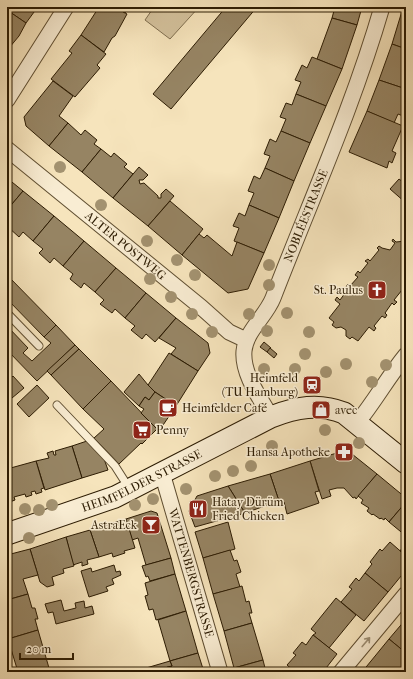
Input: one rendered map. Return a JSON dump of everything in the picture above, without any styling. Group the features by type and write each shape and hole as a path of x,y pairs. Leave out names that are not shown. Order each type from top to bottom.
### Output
{"street":[{"path":"7,100 66,7"},
{"name":"NOBLÉESTRASSE","path":"246,340 272,301 349,107 382,7"},
{"name":"ALTER POSTWEG","path":"7,149 201,307 229,332 246,340"},
{"path":"246,340 244,351 245,363 257,392 271,417 298,408 320,407 336,410 344,413 406,463"},
{"path":"357,423 375,401 388,379 406,355"},
{"name":"HEIMFELDER STRASSE","path":"7,534 116,498 271,417"},
{"name":"WATTENBERGSTRASSE","path":"162,473 220,672"},
{"path":"341,672 406,594"}],"lane":[{"path":"7,313 39,346"},
{"path":"57,405 115,466 131,490"}],"shaded area":[{"path":"154,7 199,7 170,39 145,20"}],"building":[{"path":"7,7 37,8 26,23 7,10"},
{"path":"99,7 115,7 127,14 104,52 81,35"},
{"path":"115,7 129,7 125,13"},
{"path":"226,7 257,7 171,109 153,94"},
{"path":"335,7 362,7 357,25 332,18"},
{"path":"7,10 26,23 19,36 9,48 7,47"},
{"path":"402,11 406,12 406,49 392,44"},
{"path":"332,18 357,25 342,69 317,59"},
{"path":"81,35 106,54 97,65 100,68 75,97 51,79 72,53 69,51"},
{"path":"392,44 406,49 406,89 379,80"},
{"path":"312,57 342,69 326,106 296,94 301,82 295,80 302,65 307,68"},
{"path":"379,80 406,89 406,94 403,100 406,101 406,109 403,116 398,114 394,123 367,111"},
{"path":"53,81 73,96 59,116 68,123 49,146 26,126 24,117"},
{"path":"296,94 326,106 310,143 281,131 286,119 280,117 286,103 292,105"},
{"path":"367,111 403,126 392,151 396,153 392,163 389,161 387,168 349,152"},
{"path":"68,123 81,135 85,130 97,140 94,144 101,149 82,172 49,146"},
{"path":"281,131 310,143 294,181 265,168 270,156 264,154 270,139 276,142"},
{"path":"101,149 111,157 114,153 127,164 124,167 133,174 113,198 82,172"},
{"path":"139,167 148,175 143,180 139,180 140,184 144,183 158,196 158,198 161,198 161,194 166,189 174,196 148,226 113,198"},
{"path":"265,168 294,181 279,218 249,205 254,193 248,191 254,176 260,179"},
{"path":"7,178 23,191 7,210"},
{"path":"399,179 403,182 406,179 406,203 390,189"},
{"path":"23,191 54,216 33,241 23,232 19,237 8,227 12,223 7,219 7,210"},
{"path":"170,201 203,229 182,255 148,226"},
{"path":"249,205 279,218 264,253 234,241 239,228 233,226 239,213 245,216"},
{"path":"54,216 84,241 63,266 54,258 50,263 39,253 43,249 33,241"},
{"path":"199,234 204,238 207,235 232,256 237,242 264,253 248,289 228,293 182,255"},
{"name":"St. Paulus","path":"393,239 396,242 406,241 406,291 405,292 402,290 394,300 397,302 394,305 392,303 385,313 387,315 385,318 382,316 374,326 376,328 374,331 369,327 358,341 352,337 350,339 346,336 346,330 341,327 336,328 332,325 334,322 329,318 340,304 335,300 337,297 340,300 348,289 346,287 348,284 350,286 358,277 355,275 358,271 360,273 368,263 365,261 368,259 370,261 379,250 377,248 379,246 390,250 395,243 392,241"},
{"path":"84,241 116,268 95,292 84,283 81,288 70,279 73,274 63,266"},
{"path":"116,268 146,293 125,318 115,309 112,313 100,304 104,300 95,292"},
{"path":"7,275 56,325 44,337 7,299"},
{"path":"146,293 176,318 155,342 146,334 142,339 131,330 135,326 125,318"},
{"path":"176,318 208,343 210,353 198,371 171,354 176,348 159,338"},
{"path":"56,325 75,345 37,381 7,350 7,326 28,348 23,353 32,361 51,343 44,337"},
{"path":"264,342 271,348 267,352 260,347"},
{"path":"75,345 79,349 51,375 47,371"},
{"path":"270,348 277,354 274,358 267,352"},
{"path":"79,349 111,381 83,409 51,375"},
{"path":"169,353 198,371 176,406 155,392 148,385"},
{"path":"139,374 155,392 149,400 145,397 139,406 124,392"},
{"path":"13,376 24,388 12,398 7,392 7,382"},
{"path":"111,381 157,429 119,464 94,438 104,429 83,409"},
{"path":"37,385 49,398 29,417 17,404"},
{"path":"155,392 176,406 159,431 141,413 144,409 139,406 145,397 149,400"},
{"path":"87,441 103,456 108,470 82,478 72,446"},
{"path":"72,446 82,478 45,490 36,461 49,458 47,453 53,451 54,455 56,455 55,451"},
{"path":"347,450 377,474 356,499 355,497 353,498 344,488 337,488 329,490 331,496 322,499 310,461"},
{"path":"36,461 44,488 41,489 42,492 36,494 35,491 31,492 32,495 26,497 25,494 14,497 15,500 7,503 7,469"},
{"path":"310,461 319,491 315,492 319,503 287,514 284,502 280,504 270,474"},
{"path":"270,474 279,501 245,513 228,486"},
{"path":"377,474 406,498 406,502 389,522 385,518 384,520 381,518 380,519 367,511 369,508 361,503 363,500 358,496"},
{"path":"228,486 245,513 195,527 189,511 197,496"},
{"path":"406,502 406,536 389,522"},
{"path":"151,511 157,513 171,558 146,565 138,538 132,540 126,519"},
{"path":"126,519 135,548 124,551 125,553 113,557 112,553 99,557 90,530"},
{"path":"228,522 235,549 203,558 195,532"},
{"path":"90,530 99,557 87,560 88,564 82,566 82,562 73,565 66,537"},
{"path":"66,537 74,566 63,569 64,573 52,577 54,585 47,587 40,582 30,549"},
{"path":"390,542 406,556 406,570 388,592 365,573 372,564 370,562 380,549 382,551"},
{"path":"405,544 406,545 406,556 400,551"},
{"path":"30,549 38,575 23,579 28,594 7,600 7,555"},
{"path":"230,550 234,561 237,560 241,572 236,574 240,587 213,594 203,558"},
{"path":"171,558 175,574 150,581 148,576 146,577 142,566"},
{"path":"114,565 116,572 120,571 121,575 112,579 114,584 106,587 108,591 89,597 81,571 91,568 92,572"},
{"path":"365,573 388,592 364,621 341,602 352,589 349,587 356,578 359,581"},
{"path":"175,574 186,611 156,620 153,609 149,610 145,596 148,595 145,583"},
{"path":"242,586 246,602 249,601 252,613 249,613 252,623 224,631 213,594"},
{"path":"28,594 32,608 35,608 38,619 35,619 38,630 8,639 7,600"},
{"path":"336,598 356,615 329,648 313,635 316,633 311,629"},
{"path":"61,600 64,611 76,608 75,603 84,601 85,608 92,606 94,614 56,624 53,612 48,613 45,604"},
{"path":"186,611 198,653 170,661 158,620"},
{"path":"406,619 406,653 389,639"},
{"path":"252,623 263,660 234,668 224,631"},
{"path":"38,630 49,668 36,672 18,672 8,639"},
{"path":"313,635 337,654 323,672 295,672 287,665 296,655 293,653 302,642 306,645"},
{"path":"389,639 406,653 406,663 400,671 401,672 362,672"},
{"path":"198,653 204,672 168,672 167,667 172,666 170,661"},
{"path":"263,660 266,672 235,672 234,668"},
{"path":"170,661 172,666 167,667 168,672 136,672 136,671"}],"place":[{"name":"St. Paulus","path":"377,290"},
{"name":"Heimfeld (TU Hamburg)","path":"312,385"},
{"name":"Heimfelder Café","path":"168,408"},
{"name":"avec","path":"321,410"},
{"name":"Penny","path":"142,430"},
{"name":"Hansa Apotheke","path":"344,452"},
{"name":"Hatay Dürüm Fried Chicken","path":"198,509"},
{"name":"AstraEck","path":"151,525"}]}
